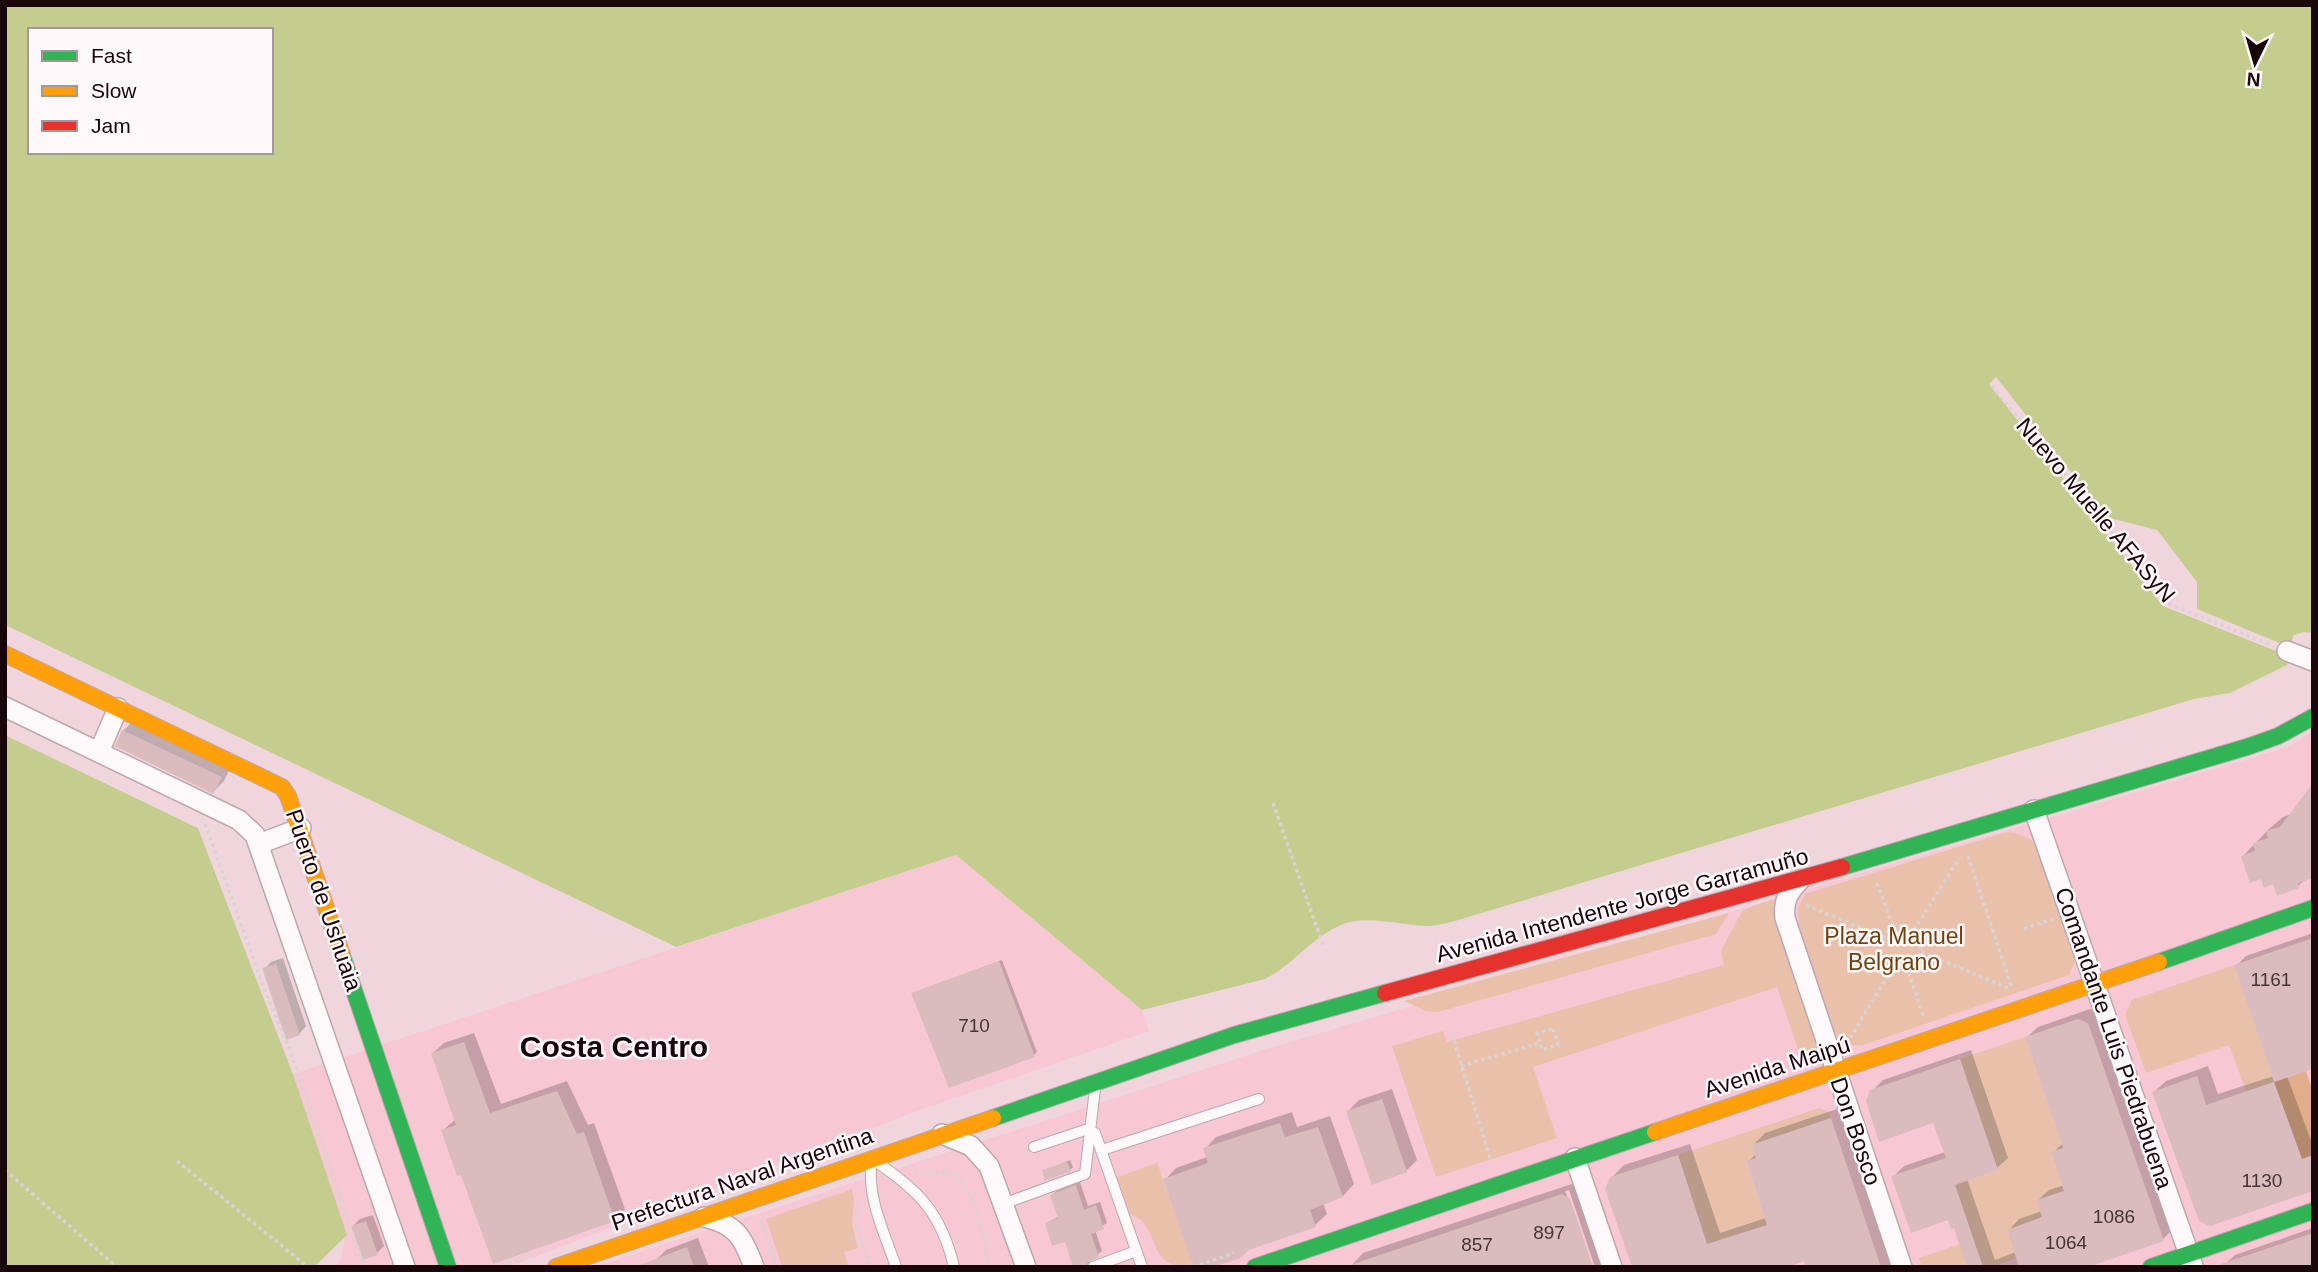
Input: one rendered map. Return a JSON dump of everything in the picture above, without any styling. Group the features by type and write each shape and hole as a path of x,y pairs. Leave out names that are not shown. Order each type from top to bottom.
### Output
{"main road":[{"name":"Puerto de Ushuaia","path":"5,654 282,787 293,805 301,828 448,1267"},
{"name":"Avenida Intendente Jorge Garramuño","path":"942,1134 1234,1035 1801,879 2247,747 2278,736 2313,717"},
{"name":"Avenida Maipú","path":"1255,1267 2095,985 2313,908"},
{"name":"Prefectura Naval Argentina","path":"556,1267 703,1217 871,1167 942,1134"},
{"path":"2151,1267 2191,1261 2313,1211"}],"street":[{"path":"2287,651 2313,662"},
{"name":"Puerto de Ushuaia","path":"5,707 239,820 248,827 259,844 405,1267"},
{"path":"99,752 118,708"},
{"name":"Comandante Luis Piedrabuena","path":"2034,810 2191,1261"},
{"path":"259,844 301,828"},
{"name":"Don Bosco","path":"1801,879 1786,898 1786,919 1902,1267"},
{"path":"942,1134 960,1140 981,1155 989,1166 1026,1267"},
{"path":"1575,1158 1612,1267"},
{"path":"703,1217 728,1224 736,1231 743,1240 754,1267"},
{"path":"1312,1247 1319,1267"}],"lane":[{"path":"1003,1204 1085,1174 1096,1082"},
{"path":"1101,1150 1259,1099"},
{"path":"1034,1147 1090,1130 1095,1133 1142,1267"},
{"path":"896,1267 872,1196 871,1167 888,1169 926,1203 942,1233 954,1267"},
{"path":"1093,1267 1136,1251"}],"path":[{"name":"Nuevo Muelle AFASyN","path":"1992,386 2171,605 2287,651"},
{"path":"1273,803 1323,945"},
{"path":"203,819 264,988 291,1053 363,1265 353,1267"},
{"path":"1914,930 1965,849 2013,990"},
{"path":"1875,875 1893,927"},
{"path":"1804,913 1808,899"},
{"path":"1806,905 1883,937"},
{"path":"2024,929 2054,918 2058,928"},
{"path":"1904,926 1914,930 1920,940 1920,952 1912,963 1894,965 1883,956 1883,937 1893,927 1904,926"},
{"path":"1920,952 2013,990"},
{"path":"1850,1039 1894,965"},
{"path":"1906,965 1925,1019"},
{"path":"2000,994 2013,990"},
{"path":"1553,1029 1558,1045 1542,1050 1540,1042 1537,1033 1553,1029"},
{"path":"1452,1034 1493,1167"},
{"path":"1844,1034 1858,1041"},
{"path":"1461,1066 1540,1042"},
{"path":"177,1161 308,1267"},
{"path":"888,1169 902,1164 921,1174 952,1174 960,1178 969,1193 986,1246 987,1267"},
{"path":"870,1267 855,1222 859,1198 855,1180 871,1167"},
{"path":"5,1170 117,1267"},
{"path":"758,1214 776,1267"}],"shaded area":[{"path":"5,5 2313,5 2313,633 2294,635 2285,656 2287,665 2230,693 2194,699 1455,921 1428,926 1373,920 1341,925 1265,979 1142,1010 956,855 676,947 5,625"},
{"path":"2313,732 2313,1267 593,1267 1273,1047 2289,747"},
{"path":"5,735 198,828 293,1074 347,1235 314,1267 5,1267"},
{"path":"956,855 1142,1010 1149,1031 920,1110 508,1267 333,1267 340,1261 346,1235 293,1074"},
{"path":"2306,1071 2313,1092 2313,1155 2302,1159 2274,1082"}],"green space":[{"name":"Plaza Manuel Belgrano","path":"2007,832 2030,839 2040,853 2075,961 2069,975 1863,1045 1853,1045 1842,1040 1833,1029 1799,925 1798,908 1805,894"},
{"path":"1780,897 1820,1052 1801,1058 1777,987 1533,1067 1557,1138 1436,1177 1392,1046 1443,1031 1447,1042 1724,965 1721,951 1741,913 1745,909"},
{"path":"1729,913 1716,934 1438,1012 1426,1011 1404,1001"},
{"path":"2234,965 2274,1082 2246,1091 2229,1045 2146,1073 2125,1015 2132,1000"},
{"path":"2025,1037 2063,1148 2051,1153 2064,1191 2037,1200 2042,1217 2007,1230 2016,1258 1992,1267 1983,1267 1955,1185 1998,1170 1960,1059"},
{"path":"1819,1108 1829,1112 1831,1118 1751,1145 1756,1158 1746,1162 1769,1231 1748,1231 1707,1244 1678,1155"},
{"path":"1157,1163 1193,1265 1167,1262 1160,1255 1147,1228 1130,1214 1117,1177"},
{"path":"852,1189 852,1224 858,1248 844,1252 849,1267 782,1267 766,1219"},
{"path":"1960,1244 1967,1267 1922,1267 1919,1258"}],"pier":[{"path":"1996,377 2106,517 2157,530 2197,582 2197,609 2289,647 2286,655 2163,606 1989,384"},
{"path":"5,625 676,947 671,949 5,629"},
{"path":"5,732 200,826 296,1073 293,1074 198,828 5,735"}],"building":[{"path":"122,730 222,777 213,794 115,746"},
{"path":"2313,783 2313,878 2298,883 2299,888 2277,896 2273,884 2264,888 2261,879 2250,883 2241,856 2255,851 2253,843 2268,838 2266,831 2280,827"},
{"path":"2313,938 2313,1069 2274,1082 2234,965"},
{"path":"999,961 1035,1057 949,1088 911,993"},
{"path":"276,964 300,1035 286,1040 262,968"},
{"path":"2078,1019 2088,1023 2164,1241 2088,1267 2019,1267 2007,1230 2042,1217 2036,1200 2064,1191 2051,1152 2063,1148 2025,1037"},
{"path":"464,1042 490,1113 557,1091 577,1134 584,1132 615,1221 493,1264 461,1175 457,1176 441,1130 456,1125 431,1053"},
{"path":"1960,1059 1998,1170 1955,1185 1983,1267 1967,1267 1954,1228 1951,1229 1948,1220 1911,1233 1891,1176 1946,1158 1933,1123 1879,1142 1866,1101 1870,1090"},
{"path":"2197,1076 2206,1105 2274,1082 2302,1159 2313,1155 2313,1191 2210,1226 2199,1221 2152,1092"},
{"path":"1382,1099 1407,1172 1372,1185 1346,1111"},
{"path":"1831,1118 1881,1267 1806,1267 1804,1261 1788,1267 1632,1267 1605,1189 1610,1177 1678,1155 1707,1244 1767,1225 1746,1161 1756,1158 1751,1145"},
{"path":"1280,1123 1285,1137 1318,1127 1343,1197 1310,1210 1316,1227 1249,1250 1240,1258 1214,1267 1193,1267 1163,1179 1208,1163 1203,1148"},
{"path":"1067,1162 1071,1171 1045,1181 1042,1170"},
{"path":"1076,1185 1084,1210 1096,1205 1104,1229 1091,1234 1099,1257 1088,1262 1086,1267 1073,1267 1065,1242 1052,1246 1045,1223 1058,1218 1050,1195"},
{"path":"1562,1194 1570,1199 1593,1267 1354,1267 1353,1264"},
{"path":"366,1221 378,1255 363,1260 351,1226"},
{"path":"2313,1233 2313,1267 2222,1267 2221,1264"},
{"path":"687,1247 694,1267 640,1267 640,1265"}],"traffic: fast":[{"path":"1842,867 2247,747 2278,736 2313,717"},
{"path":"2159,962 2313,908"},
{"path":"342,955 448,1267"},
{"path":"993,1118 1234,1035 1385,993"},
{"path":"1255,1267 1655,1132"},
{"path":"2151,1267 2313,1211"}],"traffic: slow":[{"path":"5,654 282,787 288,796 342,955"},
{"path":"1655,1132 2159,962"},
{"path":"556,1267 993,1118"}],"traffic: jam":[{"path":"1385,993 1842,867"}],"district":[{"name":"Costa Centro","path":"614,1046"}]}
